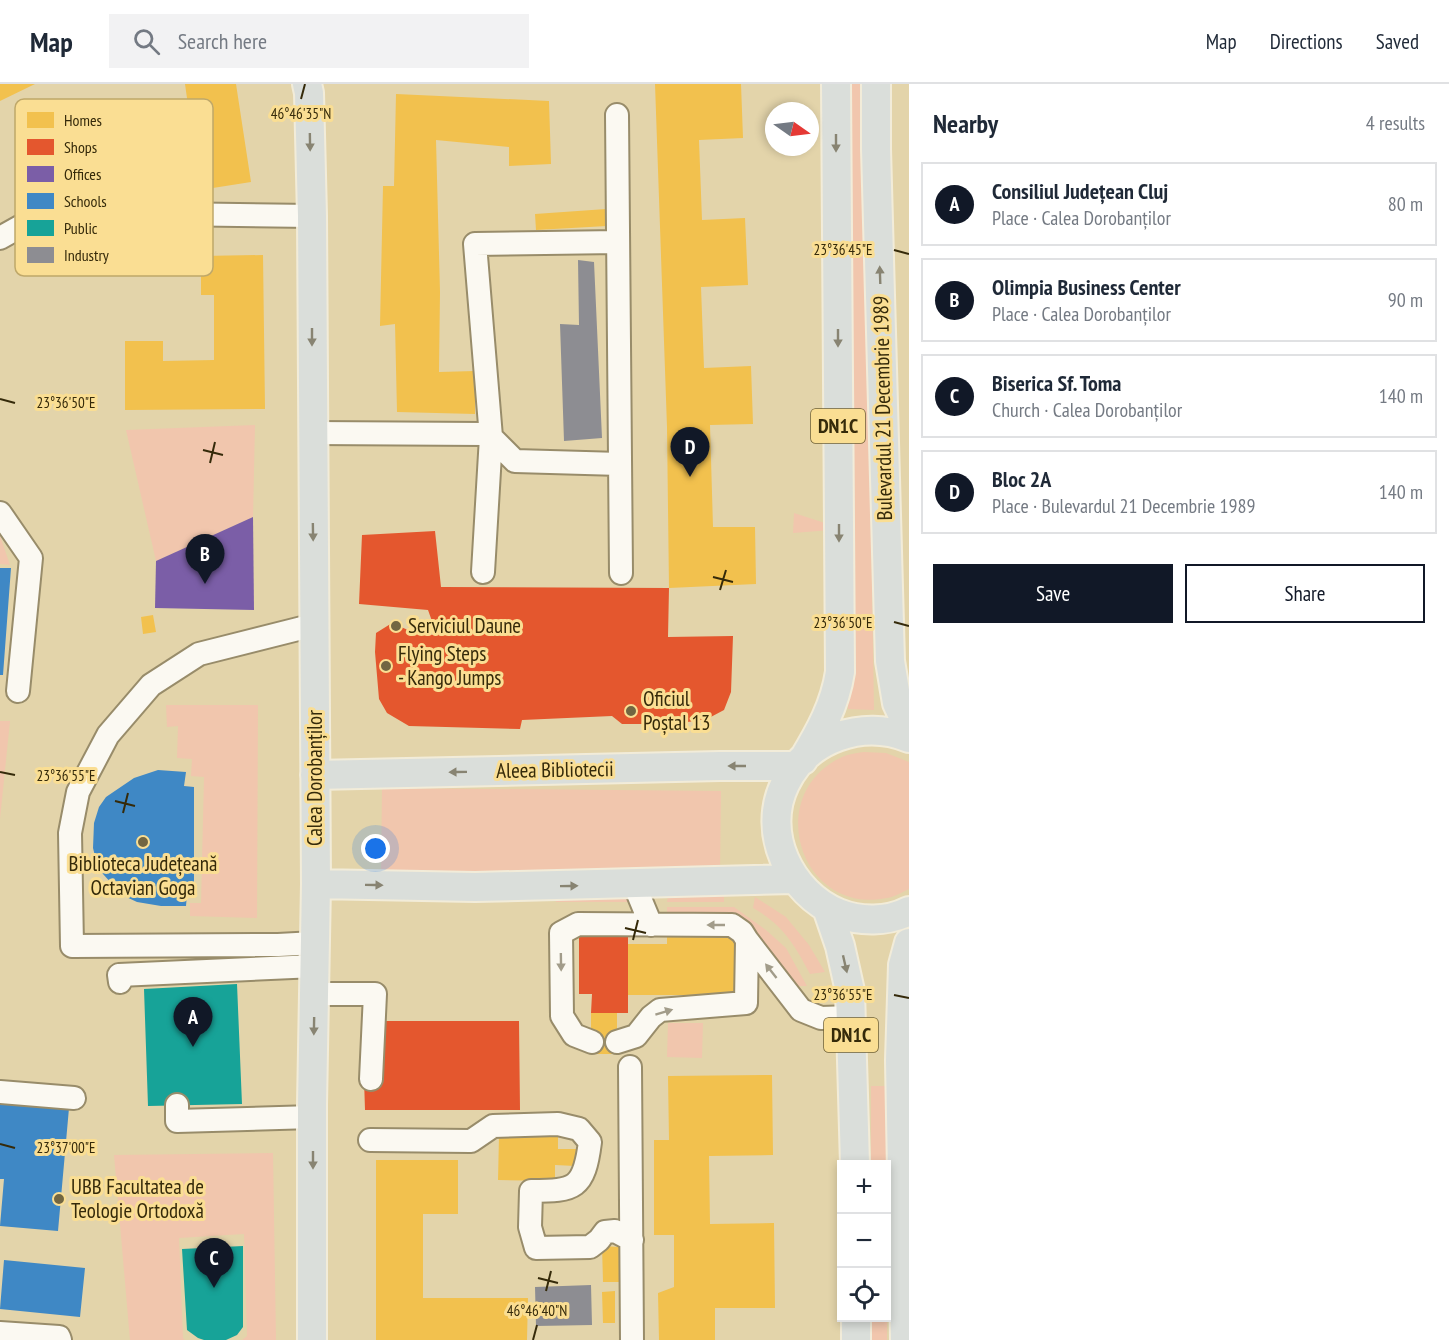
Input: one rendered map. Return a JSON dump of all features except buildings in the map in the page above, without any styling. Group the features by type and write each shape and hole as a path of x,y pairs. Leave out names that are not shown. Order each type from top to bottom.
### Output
{"main road":[{"name":"Calea Dorobanților","path":"307,84 312,216 316,884 312,1340"},
{"name":"Bulevardul 21 Decembrie 1989","path":"799,763 831,707 840,672 836,84"},
{"name":"Bulevardul 21 Decembrie 1989","path":"876,84 888,603 893,682 897,703 909,729"},
{"path":"888,603 909,659"},
{"name":"DN1C","path":"909,738 877,730 856,731 837,736 818,746 799,763 784,784 777,816 778,838 784,860 794,879 809,896 827,908 846,916 865,919 885,918 909,911"},
{"name":"Aleea Bibliotecii","path":"315,775 799,763"},
{"path":"316,884 476,887 794,879"},
{"name":"DN1C","path":"827,908 846,968 850,991 855,1160"},
{"name":"DN1C","path":"905,1340 903,965 909,943"},
{"path":"856,1322 856,1340"}],"street":[{"path":"617,115 621,573"},
{"path":"213,215 312,216"},
{"path":"0,237 15,229"},
{"path":"483,572 491,437 475,244 618,242"},
{"path":"312,433 485,434 515,461 620,464"},
{"path":"0,513 32,558 18,691"},
{"path":"314,625 199,654 151,685 108,735 78,792 70,833 72,946 278,945 315,954"},
{"path":"634,884 651,925"},
{"path":"592,1042 574,1035 562,1016 561,933 578,924 732,925 742,932 801,1010 821,1018 851,1017"},
{"path":"617,1042 636,1036 651,1017 660,1010 746,1003 747,940"},
{"path":"120,981 120,975 315,954"},
{"path":"314,994 375,994 371,1079"},
{"path":"630,1067 632,1340"},
{"path":"0,1092 74,1098"},
{"path":"177,1105 177,1121 313,1117"},
{"path":"370,1140 471,1141 493,1126 558,1124 579,1129 590,1142 587,1163 577,1184 563,1191 531,1191 530,1227 536,1248 590,1246 605,1232 615,1231 632,1240"},
{"path":"0,1333 59,1337 60,1340"}],"shaded area":[{"path":"840,84 864,84 874,710 848,709"},
{"path":"255,425 253,517 156,561 126,430"},
{"path":"794,513 831,525 831,530 793,533"},
{"path":"0,536 10,565 0,564"},
{"path":"166,705 258,705 257,918 190,916 190,903 201,903 204,777 191,776 192,759 177,758 178,726 167,727"},
{"path":"0,721 10,721 0,819"},
{"path":"864,752 886,753 909,762 909,889 887,898 857,899 832,889 813,871 802,848 798,823 803,797 817,774 842,757"},
{"path":"382,788 721,791 720,875 381,872"},
{"path":"555,896 632,896 631,902 556,902"},
{"path":"668,896 724,896 724,902 667,902"},
{"path":"755,897 786,917 809,945 825,972 810,974 787,936 772,921 753,908"},
{"path":"667,907 734,907 786,948 807,986 795,986 764,942 732,918 667,916"},
{"path":"668,1023 703,1023 702,1058 667,1057"},
{"path":"871,1086 889,1086 888,1160 871,1160"},
{"path":"273,1153 276,1340 242,1340 247,1336 244,1234 179,1238 183,1338 185,1340 130,1340 114,1155"},
{"path":"871,1322 887,1322 887,1340 871,1340"}],"place":[{"name":"Bloc 2A","path":"690,477"},
{"name":"Olimpia Business Center","path":"205,584"},
{"name":"Serviciul Daune","path":"396,626"},
{"name":"Flying Steps - Kango Jumps","path":"386,666"},
{"name":"Oficiul Poștal 13","path":"631,711"},
{"name":"Biblioteca Județeană Octavian Goga","path":"143,842"},
{"name":"Consiliul Județean Cluj","path":"193,1047"},
{"name":"UBB Facultatea de Teologie Ortodoxă","path":"59,1199"},
{"name":"Biserica Sf. Toma","path":"214,1288"}]}
